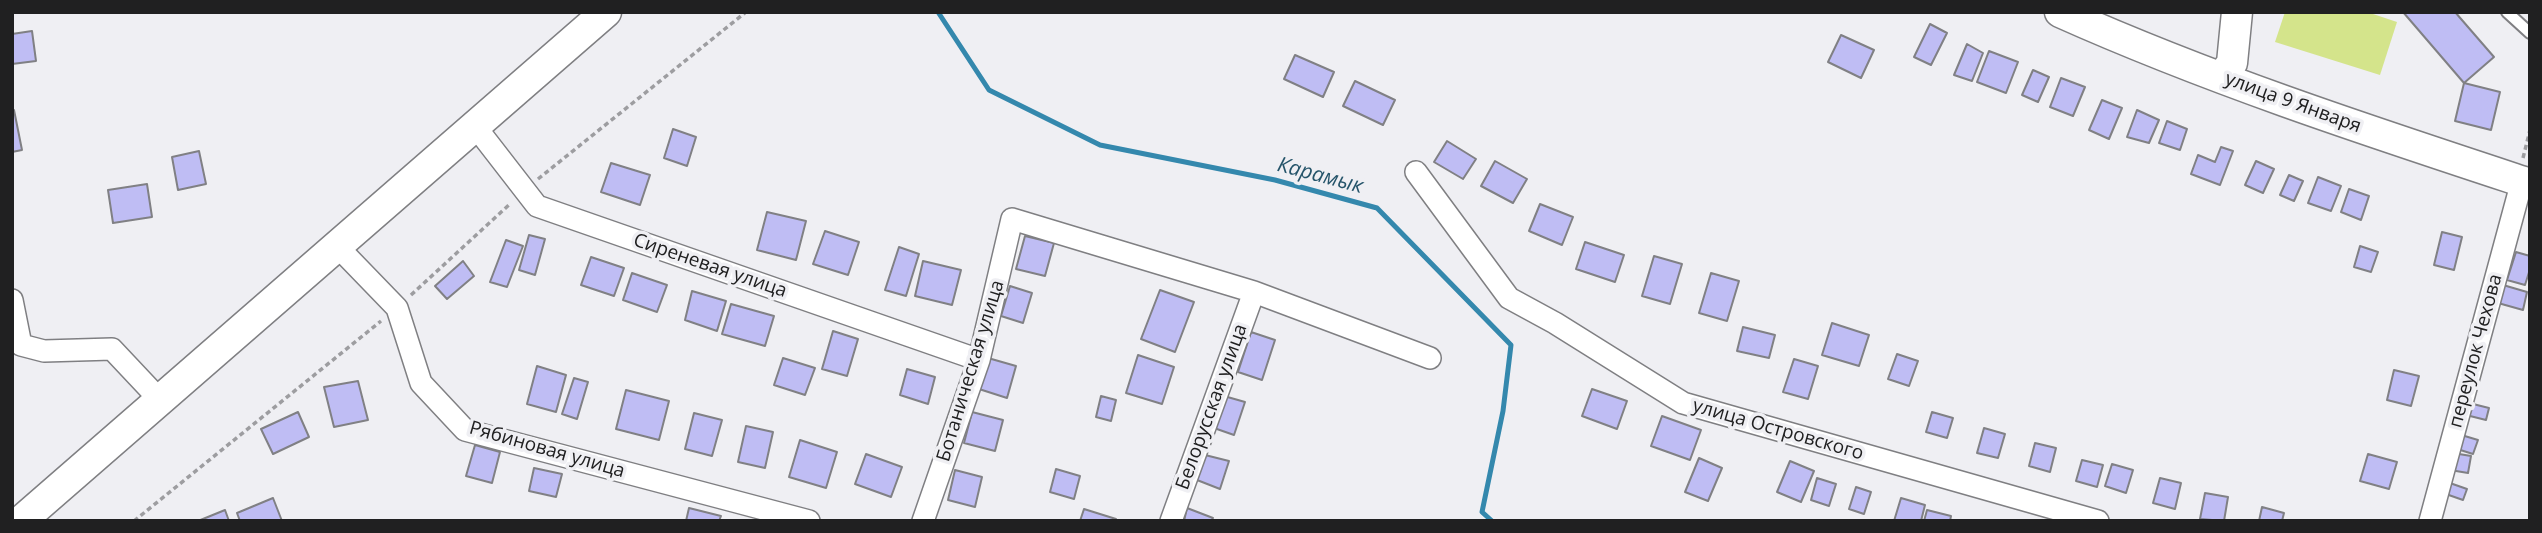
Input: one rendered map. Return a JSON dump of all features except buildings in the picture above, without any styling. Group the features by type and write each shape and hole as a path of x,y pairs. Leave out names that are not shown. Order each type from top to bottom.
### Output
{"main road":[{"path":"21,521 154,395 578,12"},
{"path":"12,506 337,246 606,12"},
{"name":"улица 9 Января","path":"2060,12 2134,45 2227,70"},
{"name":"улица 9 Января","path":"2098,12 2227,70 2409,144 2528,177"},
{"path":"2227,70 2237,12"}],"street":[{"name":"Сиреневая улица","path":"475,126 537,206 979,359"},
{"name":"улица Островского","path":"1416,172 1509,298 1555,323 1684,403 2098,521"},
{"name":"переулок Чехова","path":"2430,521 2528,177"},
{"name":"Ботаническая улица","path":"923,521 979,359 1006,255 1012,219 1254,292"},
{"name":"Рябиновая улица","path":"337,246 397,308 421,383 465,430 809,521"},
{"path":"1254,292 1430,358"},
{"name":"Белорусская улица","path":"1171,521 1254,292"},
{"path":"12,300 17,346 44,351 112,349 154,395"}],"lane":[{"path":"2507,12 2530,33"}],"path":[{"path":"134,521 397,308 524,190 746,12"}],"green space":[{"path":"2285,12 2367,12 2397,22 2380,75 2275,42"}],"waterway":[{"name":"Карамык","path":"938,12 989,90 1100,145 1275,180 1377,208 1511,345 1503,411 1482,512 1492,521"}]}
